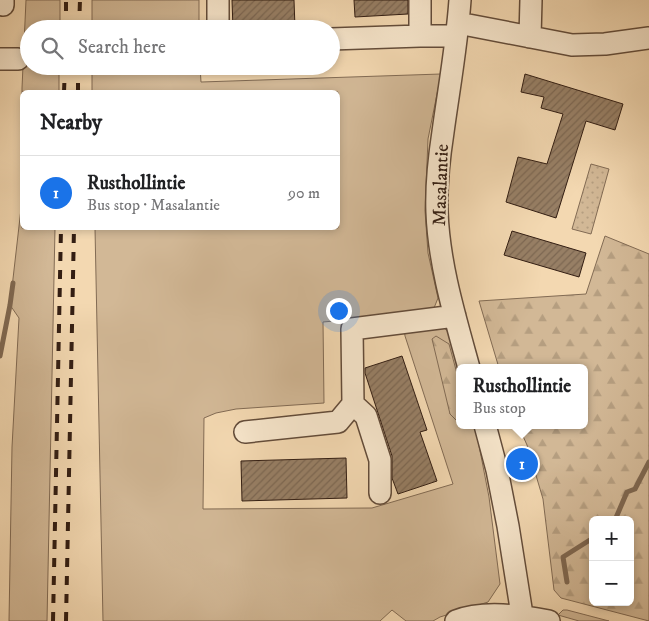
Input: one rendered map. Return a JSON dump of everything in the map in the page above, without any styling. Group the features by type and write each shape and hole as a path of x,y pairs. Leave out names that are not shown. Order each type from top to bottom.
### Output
{"street":[{"path":"218,0 218,20"},
{"path":"420,0 420,36"},
{"name":"Masalantie","path":"460,0 440,155 437,202 440,250 468,364"},
{"path":"530,37 532,0"},
{"path":"340,38 420,36 457,30 530,37 572,45 605,44 649,38"},
{"path":"245,432 338,422 353,404 352,330 455,316"},
{"path":"353,404 366,416 380,460 380,493"},
{"path":"486,429 501,489 523,618"},
{"path":"456,621 488,615 550,621"}],"green space":[{"path":"26,0 60,0 60,20 25,20"},
{"path":"92,0 199,0 199,20 92,20"},
{"path":"441,74 428,139 425,211 428,253 438,298 434,308 422,314 323,322 324,403 236,409 216,413 204,418 203,509 372,508 453,484 404,329 444,328 449,332 457,364 456,386 450,414 456,420 456,429 476,429 489,497 500,584 488,602 433,621 406,621 392,610 380,621 103,621 95,230 340,230 340,90 92,90 92,75 201,75 201,82"},
{"path":"23,75 59,75 59,90 22,90"},
{"path":"591,164 609,169 591,234 572,229"},
{"path":"20,218 20,230 55,230 47,621 9,621 12,447 19,318 10,305"},
{"path":"605,236 649,254 649,621 592,606 634,606 634,516 589,516 589,605 561,598 554,590 543,499 527,445 520,429 588,429 588,364 498,364 479,301 586,294"},
{"path":"436,336 449,344 456,370 456,420 450,414 432,339"},
{"path":"563,610 609,621 579,621 558,615"}],"building":[{"path":"232,0 294,0 295,20 233,20"},
{"path":"354,0 408,0 408,14 355,17"},
{"path":"525,74 623,104 615,130 586,121 556,218 506,202 518,157 547,164 563,114 541,108 544,97 521,92"},
{"path":"512,231 586,253 579,277 504,255"},
{"path":"402,356 427,430 420,432 437,481 398,494 392,478 392,456 365,368"},
{"path":"346,458 347,498 242,501 241,461"}],"waterway":[{"path":"0,356 13,283"},
{"path":"617,516 627,492 635,489 649,462"},
{"path":"567,582 563,557 589,541"}],"railway":[{"path":"66,0 66,20"},
{"path":"79,20 80,0"},
{"path":"64,90 65,75"},
{"path":"78,75 78,90"},
{"path":"53,621 61,230"},
{"path":"66,621 74,230"}],"place":[{"name":"Rusthollintie","path":"522,464"}]}
